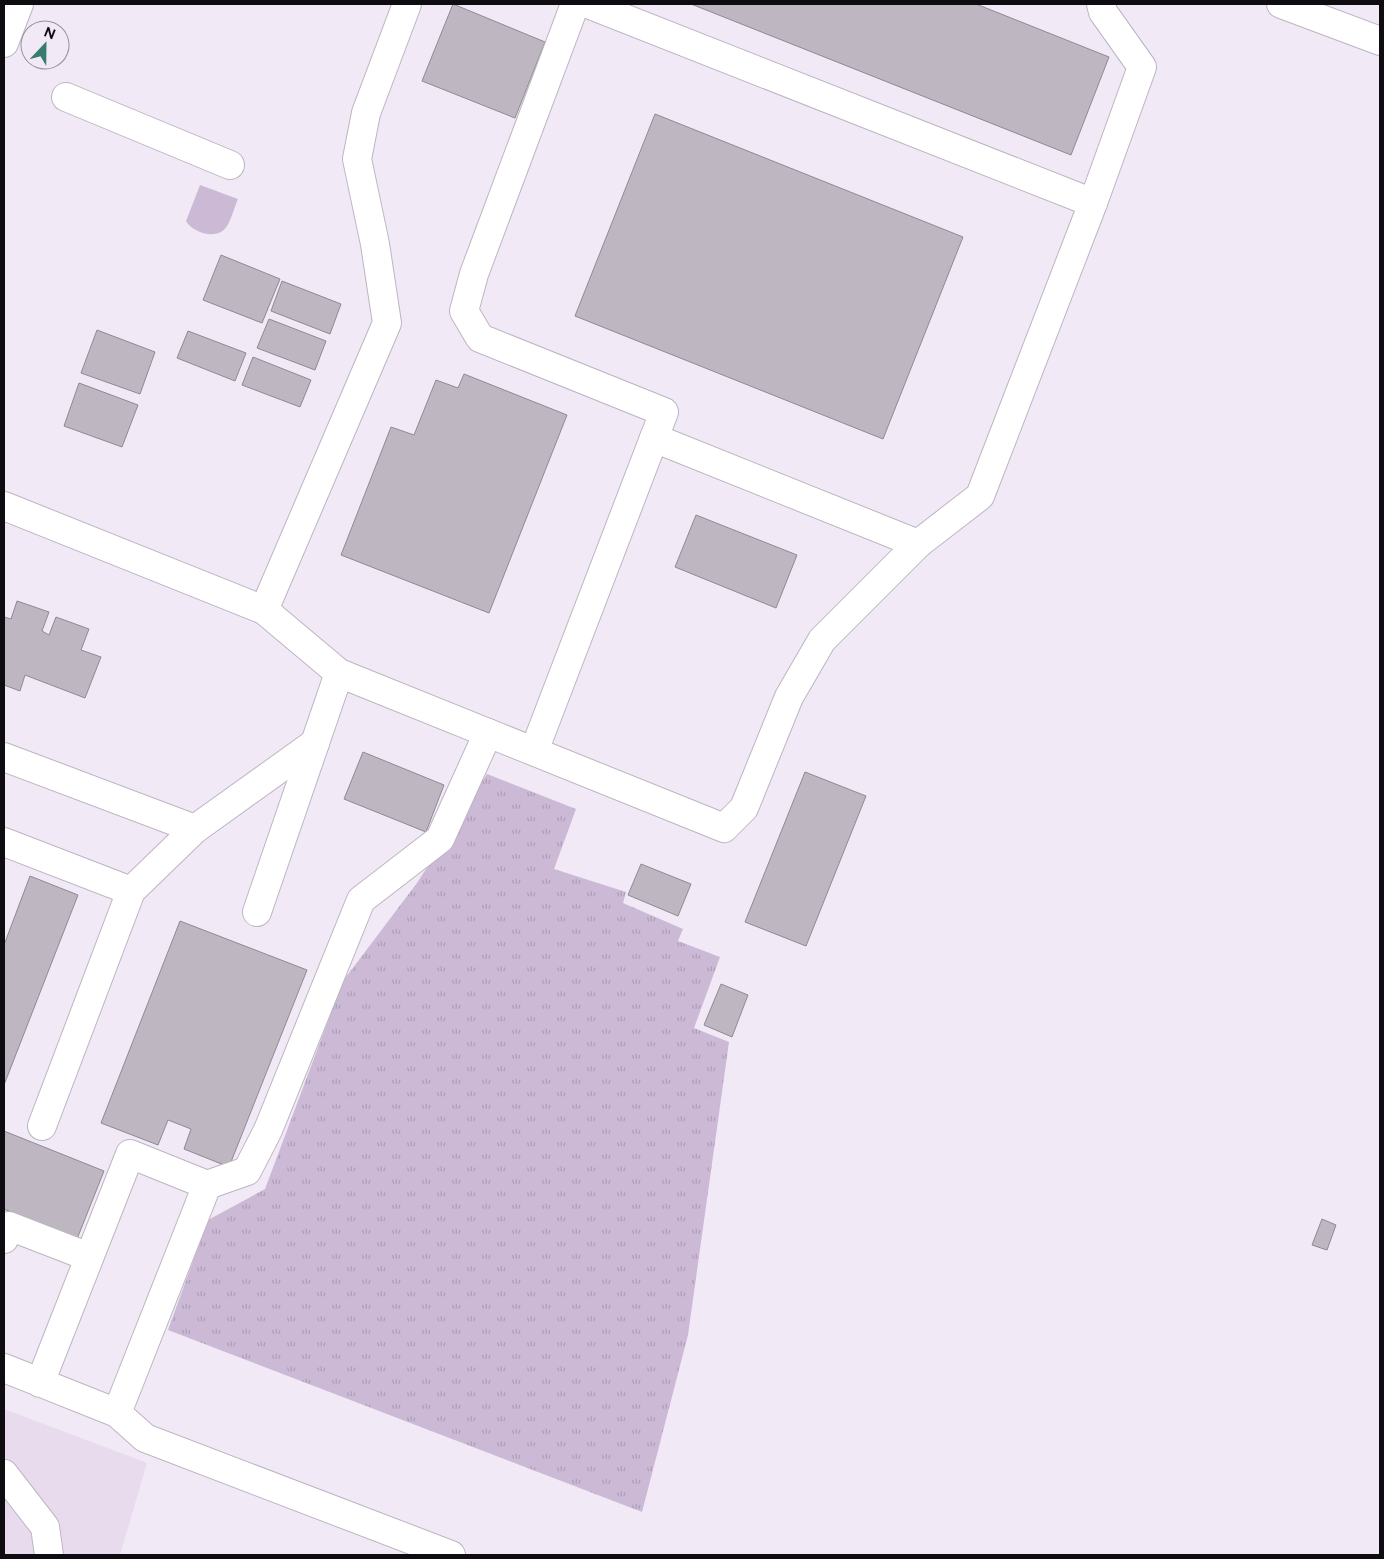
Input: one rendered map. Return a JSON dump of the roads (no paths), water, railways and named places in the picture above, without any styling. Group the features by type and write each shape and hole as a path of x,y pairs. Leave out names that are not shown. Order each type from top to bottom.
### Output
{"lane":[{"path":"4,43 19,4"},
{"path":"264,610 387,323 375,244 357,159 366,112 407,4"},
{"path":"534,751 664,412 480,338 464,311 474,274 575,4"},
{"path":"588,4 1093,203"},
{"path":"4,506 264,610 339,673 724,828 744,808 788,697 822,640 918,544 980,496 1093,203 1142,67 1103,12 1101,4"},
{"path":"1281,4 1380,41"},
{"path":"66,97 230,165"},
{"path":"654,438 918,544"},
{"path":"257,912 339,673"},
{"path":"40,1382 130,1154 207,1185 247,1171 268,1130 360,900 440,839 488,733"},
{"path":"42,1126 131,891 195,829 315,743"},
{"path":"4,757 195,829"},
{"path":"4,842 131,891"},
{"path":"117,1413 207,1185"},
{"path":"5,1229 89,1258"},
{"path":"4,1368 117,1413 145,1438 451,1555"},
{"path":"4,1474 45,1527 49,1555"}]}
